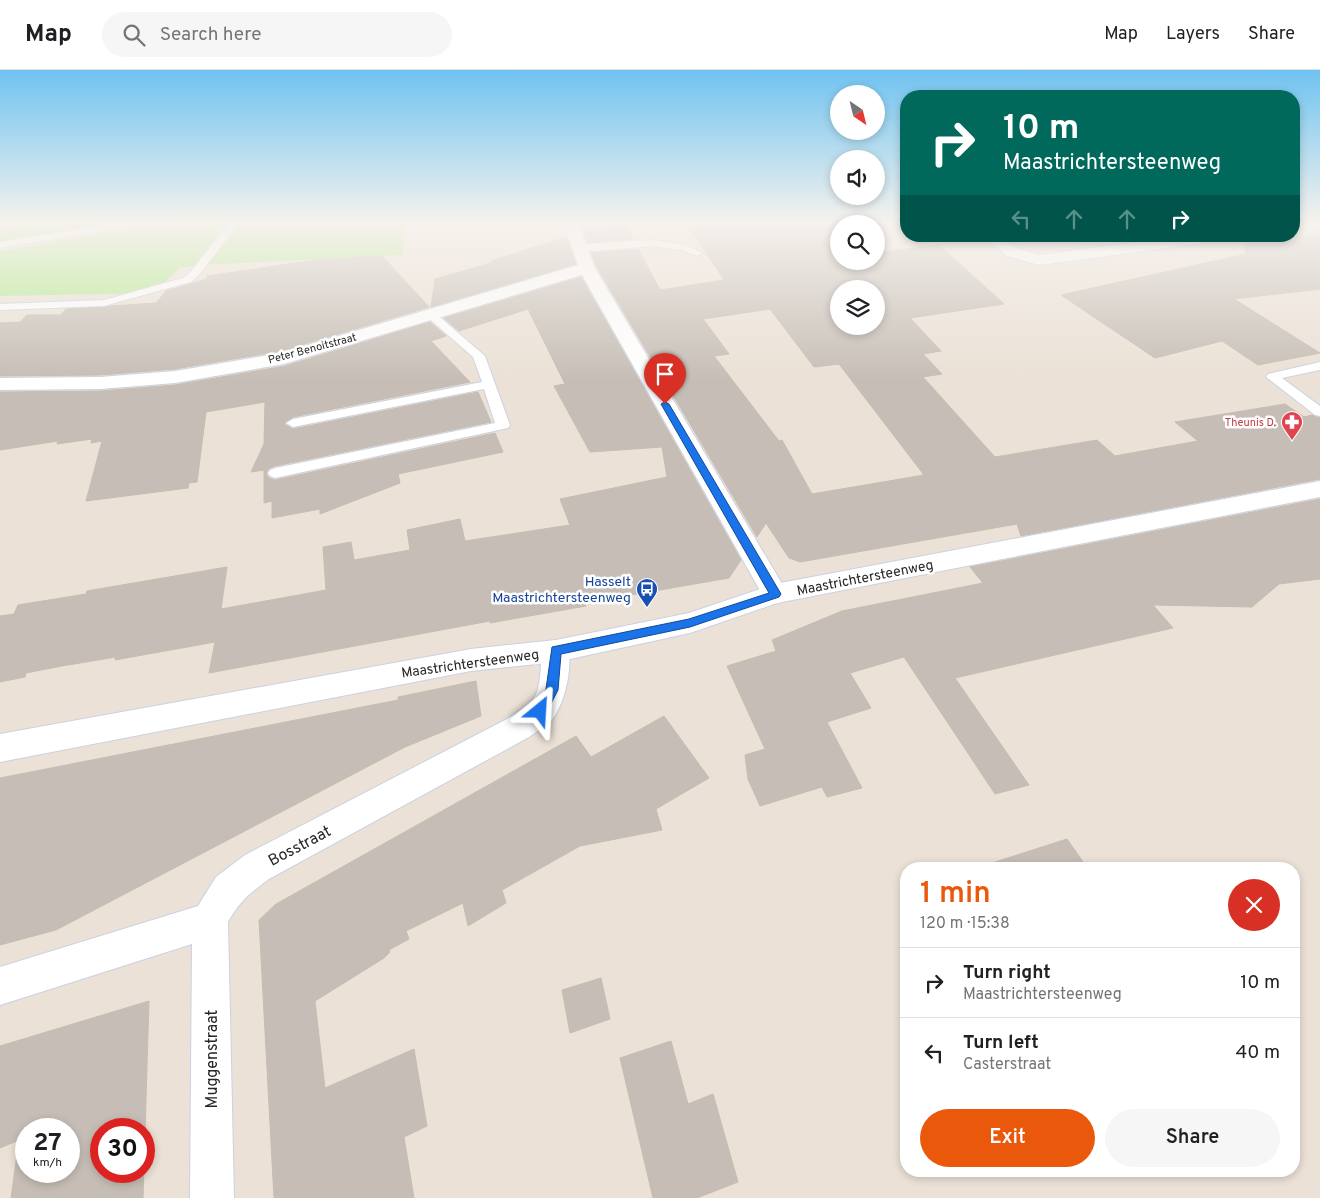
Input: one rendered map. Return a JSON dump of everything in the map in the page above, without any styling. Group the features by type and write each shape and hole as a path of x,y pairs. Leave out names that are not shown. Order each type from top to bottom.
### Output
{"street":[{"name":"Peter Benoitstraat","path":"0,384 100,383 175,377 284,358 430,314 538,275"},
{"path":"593,275 775,594"},
{"name":"Maastrichtersteenweg","path":"0,748 471,660 556,651 690,623 775,594 1320,490"},
{"name":"Bosstraat","path":"210,920 221,896 236,881 257,867 518,728 540,711 552,690 556,651"},
{"path":"0,986 210,920"},
{"name":"Muggenstraat","path":"210,920 212,1198"}],"lane":[{"path":"0,307 104,303 187,280 193,275"},
{"path":"275,473 503,425 479,356 430,314"},
{"path":"1320,366 1272,378 1320,412"},
{"path":"293,423 489,384"}],"green space":[{"path":"0,275 173,275 153,293 0,296"}],"building":[{"path":"399,275 429,307 281,351 175,369 100,375 0,376 0,323 20,322 27,315 61,315 66,309 156,303 166,291 207,279 207,276"},
{"path":"450,275 540,275 431,307 435,279"},
{"path":"602,275 652,275 660,290 724,280 720,275 972,275 1004,304 910,318 941,351 923,354 942,374 923,377 995,457 1097,440 1115,456 1198,441 1175,422 1285,404 1304,417 1312,415 1320,418 1320,479 1021,536 1017,524 800,562 789,558 766,523 757,537","holes":["770,309 814,367 839,364 924,475 812,494 782,440 779,441 714,356 729,354 703,319"]},
{"path":"1153,275 1320,275 1320,289 1234,299 1320,353 1258,365 1222,341 1155,358 1061,295"},
{"path":"581,277 741,560 729,578 585,603 586,606 490,623 490,621 209,673 215,642 115,660 116,657 62,666 26,673 25,677 0,682 0,616 14,614 18,605 227,567 221,609 326,590 323,547 351,542 354,560 410,550 407,530 460,519 465,541 570,525 560,499 667,477 662,447 590,452 554,386 565,384 528,309 459,331 444,318"},
{"path":"430,322 446,336 431,341 470,382 293,417 284,424 293,429 478,392 491,422 275,466 268,469 266,474 269,478 275,480 495,433 503,452 398,474 400,483 320,514 320,509 272,518 272,501 264,503 264,470 251,472 264,444 265,402 206,412 197,482 189,483 188,488 86,501 102,441 91,443 92,439 57,444 58,441 0,450 0,392 100,391 175,385 285,366"},
{"path":"1320,499 1320,579 1279,584 1252,607 1153,605 1173,628 955,678 1029,785 995,794 904,657 850,673 871,708 827,722 862,788 827,797 822,787 760,806 748,779 745,755 765,749 727,666 776,651 772,640 842,611 983,583 970,567"},
{"path":"476,681 481,716 405,747 56,930 0,945 0,778 398,700 398,697"},
{"path":"664,716 709,778 656,809 662,830 580,846 502,890 506,903 468,926 463,903 406,931 409,939 389,950 390,952 384,958 315,1001 325,1088 414,1049 427,1126 404,1137 414,1198 274,1198 259,920 276,904 576,736 591,757"},
{"path":"1067,839 1083,862 995,862"},
{"path":"601,978 610,1019 570,1033 562,990"},
{"path":"149,1001 145,1118 90,1118 90,1183 144,1183 143,1198 11,1198 15,1169 15,1183 80,1183 80,1118 15,1118 15,1142 0,1148 0,1046"},
{"path":"671,1041 688,1104 713,1094 738,1182 697,1198 653,1198 620,1058"}],"place":[{"name":"Theunis D.","path":"1292,441"},
{"name":"Hasselt Maastrichtersteenweg","path":"647,608"}],"route":[{"path":"540,711 552,690 556,651 690,623 775,594 665,404"}]}
